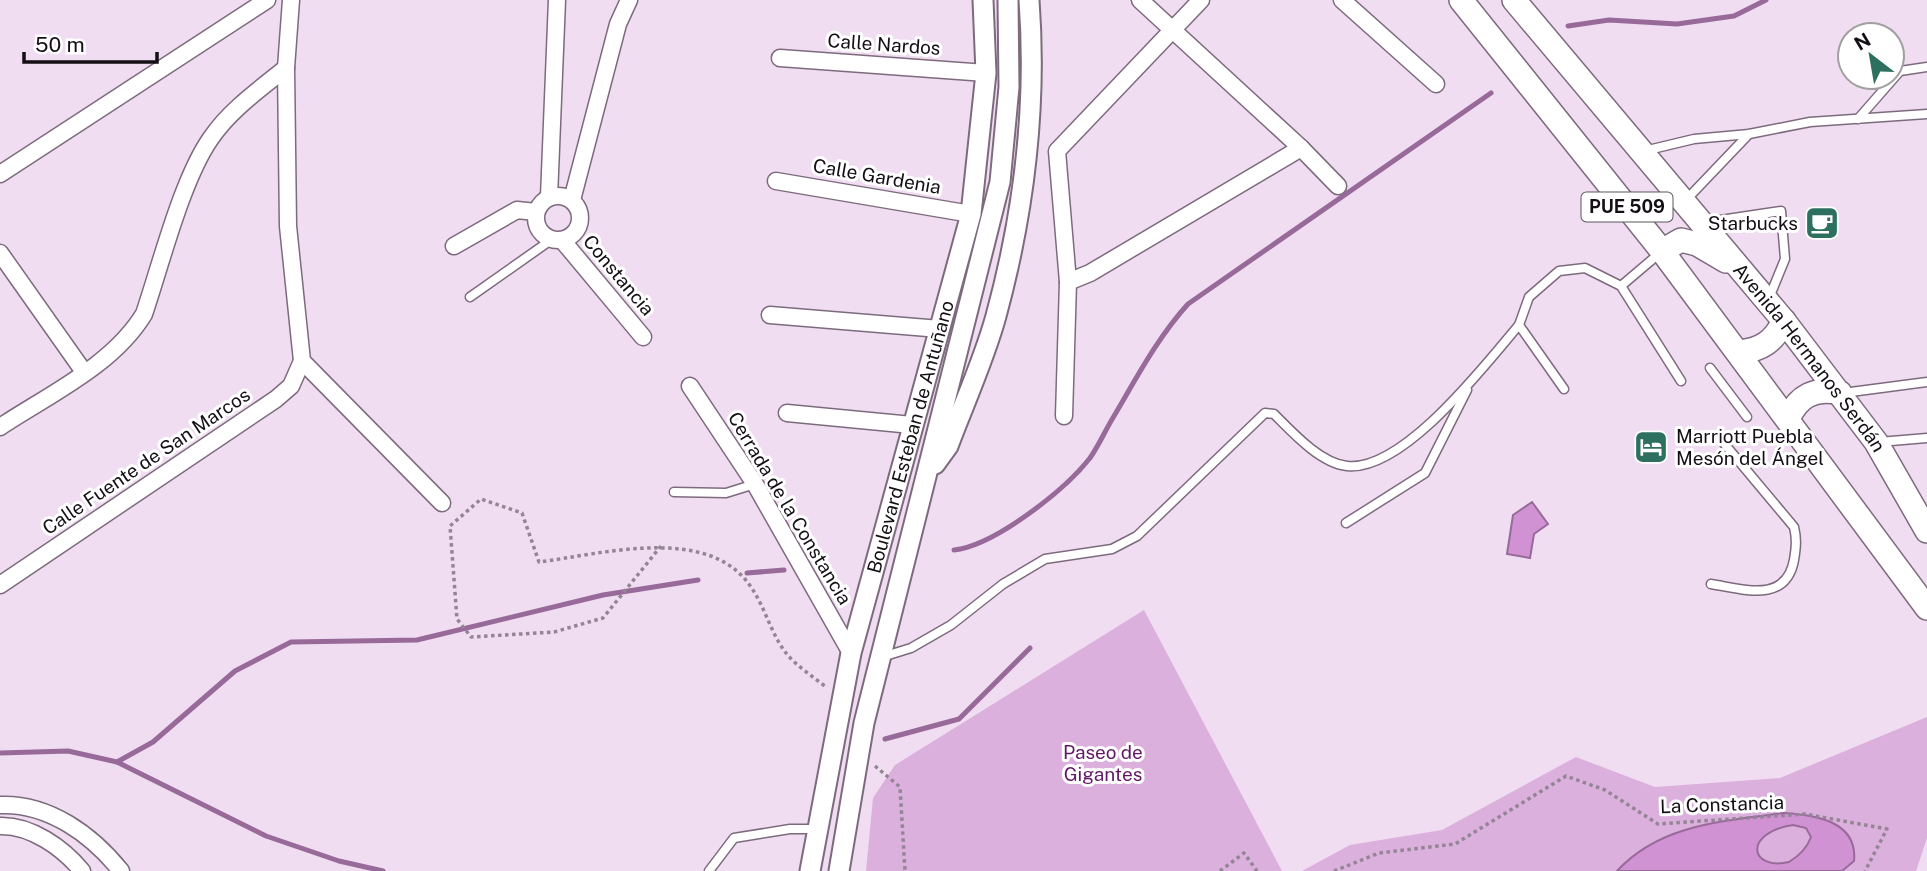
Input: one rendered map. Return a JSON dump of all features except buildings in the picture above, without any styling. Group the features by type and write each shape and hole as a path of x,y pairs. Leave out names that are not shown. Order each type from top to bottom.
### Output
{"main road":[{"name":"PUE 509","path":"1461,0 1662,251 1927,608"},
{"name":"Avenida Hermanos Serdán","path":"1514,0 1784,321 1876,442 1927,531"},
{"path":"1662,251 1674,242 1688,241 1710,251 1745,275"},
{"path":"1739,352 1754,351 1767,345 1784,321"},
{"path":"1788,419 1802,397 1814,391 1840,393"}],"street":[{"path":"0,174 267,0"},
{"path":"291,0 286,68 288,226 302,360 442,503"},
{"path":"549,197 557,0"},
{"path":"572,200 618,24 629,0"},
{"name":"Boulevard Esteban de Antuñano","path":"810,871 851,653 971,214 986,73 983,0"},
{"name":"Boulevard Esteban de Antuñano","path":"839,871 864,723 1000,182 1009,88 1008,0"},
{"path":"926,476 948,446 996,318 1015,232 1027,173 1032,45 1028,0"},
{"path":"1140,0 1339,186"},
{"path":"1064,416 1068,282 1057,151 1201,0"},
{"path":"1342,0 1436,84"},
{"name":"Calle Nardos","path":"780,58 986,73"},
{"path":"0,427 123,343 144,313 197,165 211,137 234,111 286,68"},
{"path":"1068,282 1090,273 1301,148"},
{"name":"Calle Gardenia","path":"776,181 971,214"},
{"path":"556,195 572,200 578,206 580,223 577,231 557,240 541,233 536,224 536,212 549,197 556,195"},
{"path":"454,247 517,210 536,212"},
{"name":"Constancia","path":"557,240 643,337"},
{"path":"0,253 84,372"},
{"path":"770,315 940,329"},
{"name":"Calle Fuente de San Marcos","path":"0,585 276,399 291,386 302,360"},
{"name":"Cerrada de la Constancia","path":"690,386 755,484 851,653"},
{"path":"787,413 912,425"},
{"path":"0,805 37,811 67,823 99,844 121,871"},
{"path":"0,826 36,835 54,844 82,871"}],"lane":[{"path":"1858,119 1900,71 1927,67"},
{"path":"1641,152 1694,139 1749,134 1810,122 1927,114"},
{"path":"1684,202 1749,134"},
{"path":"1701,223 1781,211 1785,260 1768,301"},
{"path":"470,297 557,240"},
{"path":"1621,286 1662,251"},
{"path":"880,658 911,648 951,625 1003,584 1045,559 1112,550 1137,536 1265,413 1274,414 1308,447 1344,466 1370,465 1395,454 1469,384 1519,324 1529,296 1559,271 1585,268 1621,286 1681,381"},
{"path":"1519,324 1564,389"},
{"path":"1710,368 1747,417"},
{"path":"1840,393 1927,382"},
{"path":"1346,523 1425,473 1469,384"},
{"path":"1876,442 1927,438"},
{"path":"1711,584 1754,590 1776,589 1791,576 1797,542 1794,527 1721,441"},
{"path":"674,492 726,493 755,484"},
{"path":"709,871 734,838 790,829 817,829"}],"path":[{"path":"661,546 603,618 554,632 471,637 460,622 451,568 450,526 481,499 522,513 539,562 661,546 698,552 733,567 751,586 786,654 842,700"},
{"path":"861,753 900,787 905,871"},
{"name":"La Constancia","path":"1335,871 1379,853 1455,844 1566,776 1605,790 1658,824 1805,814 1887,829 1865,871"},
{"path":"1220,871 1244,853 1257,871"}],"green space":[{"name":"Paseo de Gigantes","path":"1144,610 1282,871 866,871 873,798 895,765"},
{"path":"1927,717 1927,838 1916,871 1302,871 1350,845 1442,830 1576,757 1655,787 1780,778"}],"shaded area":[{"path":"1532,502 1548,524 1534,534 1530,558 1507,554 1513,515"},
{"path":"1784,813 1821,819 1842,829 1849,837 1854,861 1842,871 1617,871 1634,855 1673,834 1716,822","holes":["1793,825 1806,828 1811,837 1802,851 1789,862 1766,861 1760,856 1757,850 1765,835"]}],"waterway":[{"path":"1568,26 1609,20 1677,24 1734,16 1766,0"},
{"path":"954,550 971,546 1008,527 1064,486 1090,458 1157,344 1188,304 1491,93"},
{"path":"747,573 784,570"},
{"path":"0,753 68,751 117,762 153,742 235,671 291,642 417,640 603,595 698,580"},
{"path":"885,739 959,719 1030,648"},
{"path":"117,762 266,836 339,861 383,871"}],"place":[{"name":"Starbucks","path":"1822,223"},
{"name":"Marriott Puebla Mesón del Ángel","path":"1651,447"}]}
